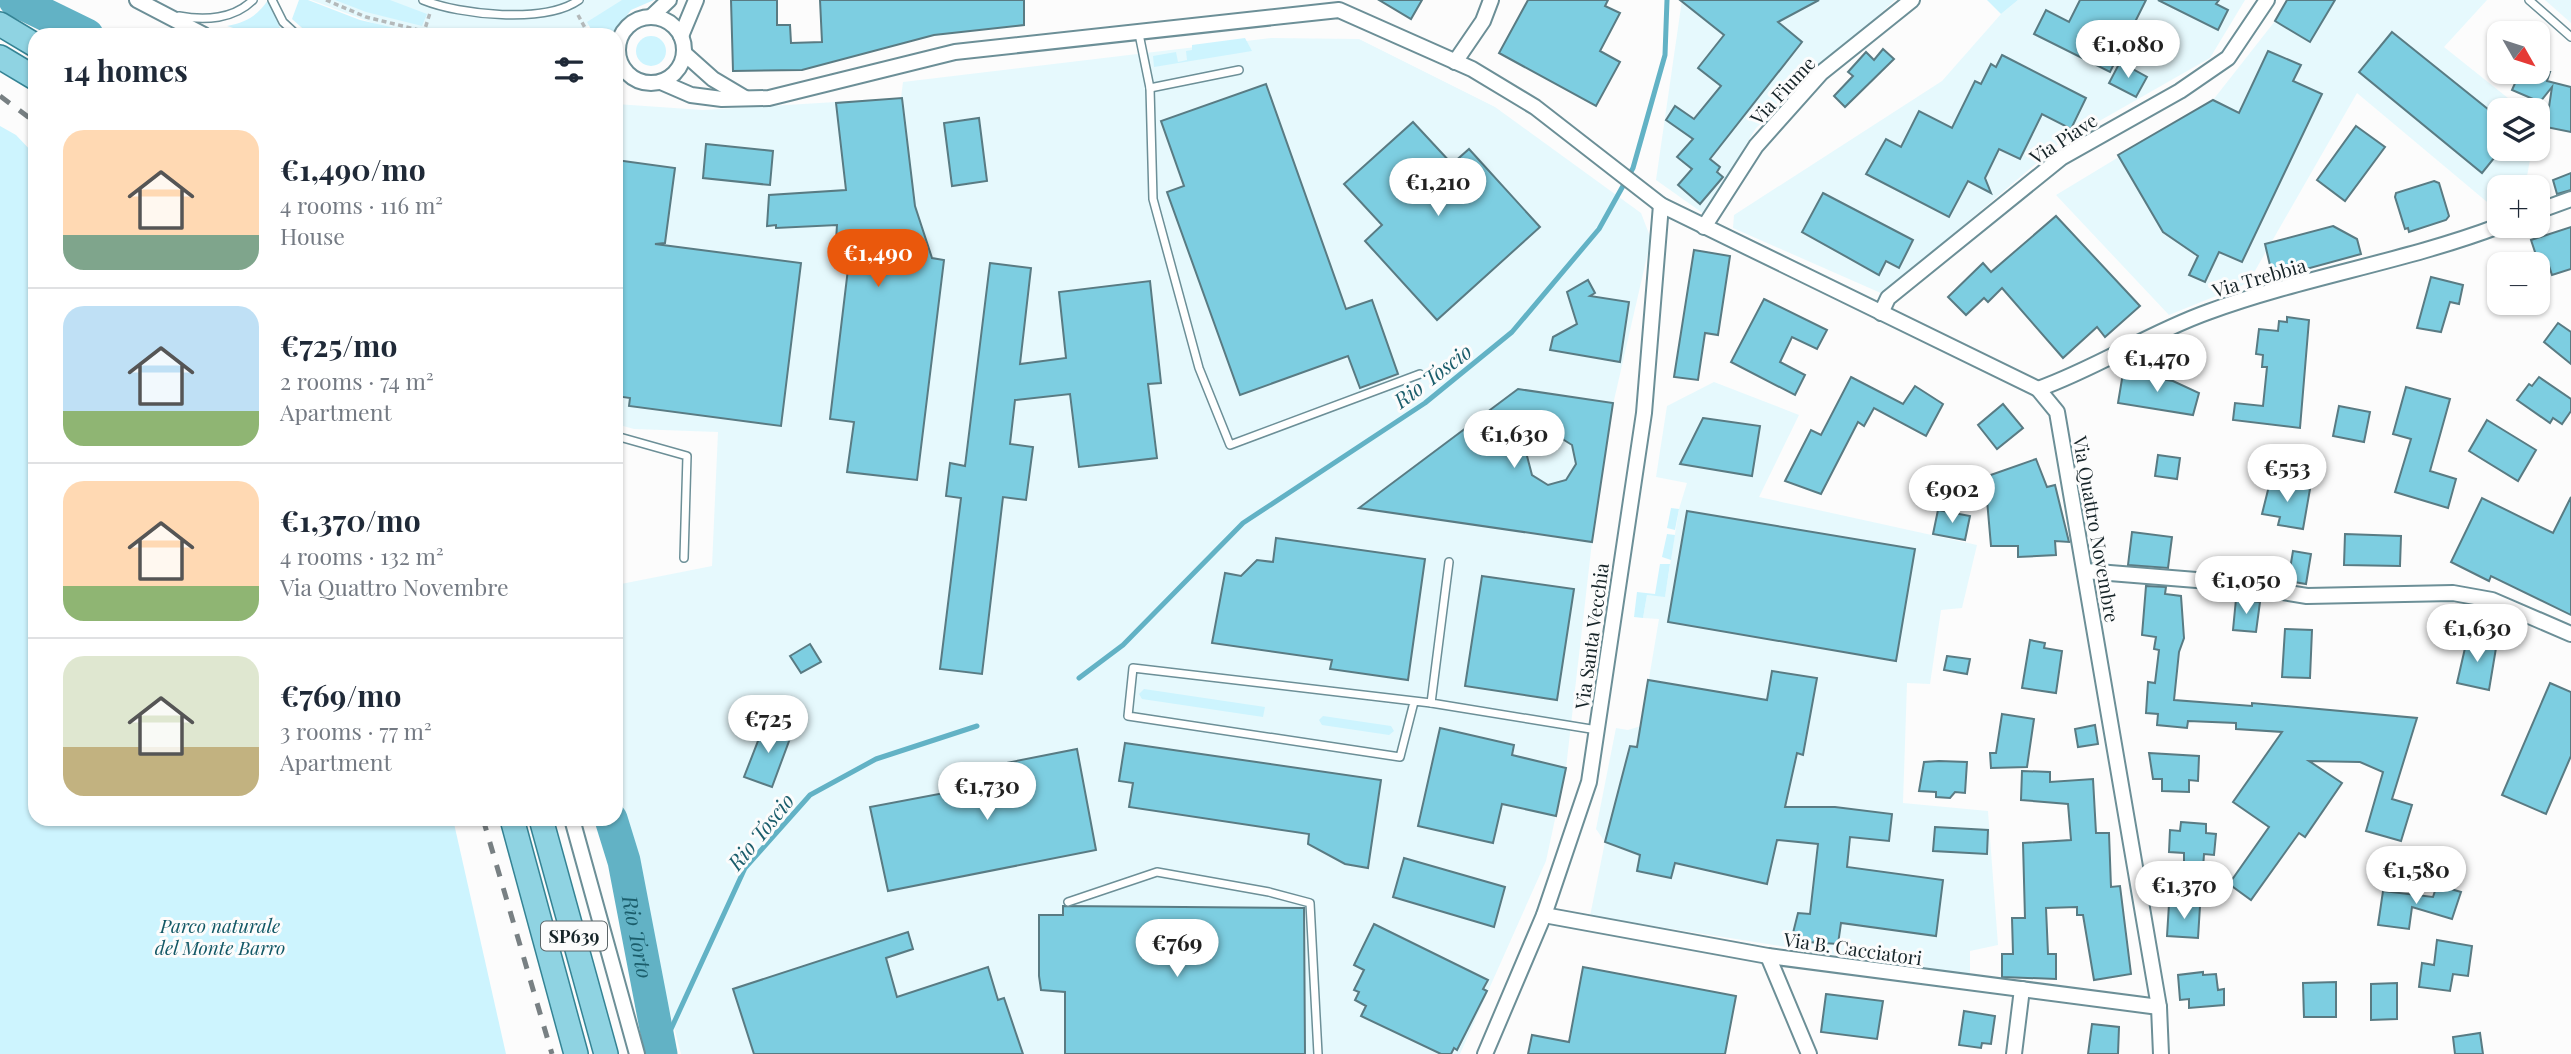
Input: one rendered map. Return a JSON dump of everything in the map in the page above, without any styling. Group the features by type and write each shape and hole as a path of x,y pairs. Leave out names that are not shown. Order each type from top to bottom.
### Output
{"main road":[{"path":"0,24 28,41"},
{"path":"0,57 28,74"},
{"name":"SP639","path":"515,826 576,1054"},
{"name":"SP639","path":"543,826 606,1054"}],"street":[{"path":"137,0 192,28"},
{"path":"623,33 633,22 651,17 669,0"},
{"path":"681,36 696,0"},
{"name":"Via Quattro Novembre","path":"1324,0 1339,10 1455,62 1535,107 1661,205 2038,389 2057,412 2159,1007 2161,1054"},
{"path":"1455,62 1483,21 1491,0"},
{"name":"Via Fiume","path":"1704,227 1756,146 1812,84 1912,0"},
{"name":"Via Piave","path":"1881,313 1888,298 2061,158 2180,90 2228,58 2267,0"},
{"path":"623,66 642,82 661,82 691,94 722,99 769,98 954,52 1139,34 1339,10"},
{"path":"651,17 669,22 681,36 685,54 713,79 746,98"},
{"path":"661,82 677,72 685,54"},
{"path":"623,77 634,78"},
{"path":"2550,207 2571,199"},
{"name":"Via Santa Vecchia","path":"1485,1054 1544,915 1589,782 1644,413 1661,205"},
{"name":"Via Trebbia","path":"2038,389 2165,328 2209,311 2455,242 2487,230"},
{"path":"2085,571 2221,582 2307,596 2453,593 2492,600 2571,634"},
{"path":"574,826 637,1054"},
{"name":"Via B. Cacciatori","path":"1544,915 1768,956 2159,1007"},
{"path":"1768,956 1809,1054"},
{"path":"2014,1054 2021,989"}],"lane":[{"path":"167,14 195,19 214,18 244,9 253,0"},
{"path":"272,0 283,22 289,28"},
{"path":"423,0 462,12 508,16 576,2"},
{"path":"2529,0 2571,37"},
{"path":"1139,34 1150,88 1153,199 1199,368 1230,445 1420,374"},
{"path":"1150,88 1239,70"},
{"path":"623,438 688,456 684,558"},
{"path":"1431,703 1449,562"},
{"path":"1414,702 1400,757 1128,716 1133,668 1431,703 1597,730"},
{"path":"1068,902 1157,872 1269,892 1310,903 1318,1054"}],"path":[{"path":"326,0 366,17 405,28"},
{"path":"576,2 586,28"},
{"path":"425,28 433,4"}],"shaded area":[{"path":"311,0 631,0 585,28 386,28"},
{"path":"1682,0 1895,0 1756,128 1704,214 1656,180"},
{"path":"2018,0 2245,0 2210,58 2059,144 1883,294 1733,228 1734,215 1942,81 2001,14"},
{"path":"2287,0 2487,0 2444,47 2487,84 2508,98 2487,98 2487,161 2530,161 2527,175 2487,175 2487,202 2357,93 2248,283 2169,315 2056,195 2213,100 2275,21"},
{"path":"2545,0 2571,0 2571,23"},
{"path":"1271,38 1359,39 1495,107 1641,213 1651,239 1612,409 1592,542 1566,768 1546,861 1460,1054 681,1054 621,826 623,826 623,584 712,566 718,432 634,429 623,426 623,104 703,110 901,98 903,82"},
{"path":"1714,382 1799,415 1759,497 1977,545 1962,608 1941,610 1930,684 1907,683 1903,803 1988,811 1998,945 1970,951 1970,976 1590,916 1605,842 1596,829 1616,728 1628,730 1641,726 1659,619 1643,618 1647,595 1665,596 1679,509 1687,483 1656,477 1667,406"}],"green space":[{"path":"268,0 280,28 227,26 251,18"},
{"path":"299,0 308,0 360,20 395,28 302,28 292,19"},
{"path":"335,0 390,0 427,14 422,26 366,12"},
{"path":"622,0 654,0 631,10 617,28 590,28 587,22"},
{"path":"1987,0 2018,0 2001,14"},
{"path":"651,36 662,40 666,51 662,62 651,66 640,62 636,51 640,40"},
{"path":"1245,38 1252,51 1154,67 1153,56 1176,52 1178,62 1187,60 1186,51 1192,50 1192,45"},
{"name":"Parco naturale del Monte Barro","path":"0,126 16,135 28,148 28,826 455,826 506,1054 0,1054"},
{"path":"1671,508 1679,509 1675,530 1667,528"},
{"path":"1667,534 1675,535 1671,560 1662,557"},
{"path":"1660,564 1670,564 1665,597 1647,595 1643,618 1634,617 1637,592 1655,594"},
{"path":"1144,689 1265,707 1263,717 1142,699 1139,694"},
{"path":"1323,716 1391,726 1394,731 1389,735 1322,725 1319,720"}],"building":[{"path":"731,0 777,0 777,25 790,25 791,43 822,42 820,0 1024,0 1024,25 934,35 802,70 733,71"},
{"path":"1379,0 1422,0 1411,19"},
{"path":"1528,0 1608,0 1605,6 1620,13 1600,51 1620,62 1596,106 1499,53"},
{"path":"1680,0 1819,0 1778,22 1802,42 1710,159 1720,167 1717,172 1723,177 1700,204 1678,185 1692,169 1677,157 1693,139 1666,120 1675,106 1694,119 1721,86 1698,68 1724,35"},
{"path":"2080,0 2146,0 2110,72 2034,34 2046,10 2069,22"},
{"path":"2158,0 2219,0 2216,4 2228,10 2218,30"},
{"path":"2287,0 2335,0 2310,42 2275,21"},
{"path":"2392,32 2487,108 2487,161 2492,161 2482,173 2359,72"},
{"path":"1883,49 1894,59 1845,107 1834,96 1853,76 1848,72 1866,52 1874,60"},
{"path":"2268,51 2301,65 2293,81 2322,94 2242,262 2219,252 2205,282 2189,275 2198,256 2163,232 2118,155 2213,100 2239,113"},
{"path":"2002,55 2086,98 2071,129 2042,114 2020,159 1999,149 1985,178 1991,193 1968,181 1949,217 1866,174 1886,139 1901,147 1919,111 1952,128 1975,81 1981,84 1991,64 1996,67"},
{"path":"2120,62 2147,77 2136,97 2109,83"},
{"path":"2550,82 2571,87 2571,132 2550,128 2552,87 2543,98 2531,98 2512,90 2515,84 2550,84"},
{"path":"1266,84 1346,309 1372,300 1398,374 1360,388 1348,356 1240,395 1167,192 1184,186 1161,121"},
{"path":"902,98 915,206 932,258 944,260 917,480 847,472 854,422 830,419 851,244 836,241 837,225 776,228 776,225 767,226 769,195 846,190 836,103"},
{"path":"979,118 987,181 952,186 944,123"},
{"path":"1413,122 1452,164 1469,149 1540,227 1437,320 1365,241 1382,225 1344,184"},
{"path":"2356,126 2385,147 2345,201 2317,180"},
{"path":"706,144 773,151 770,185 703,178"},
{"path":"623,161 675,168 665,243 655,244 801,263 781,426 629,406 630,398 623,397"},
{"path":"2571,173 2571,190 2557,194 2553,180"},
{"path":"2434,181 2439,183 2449,216 2446,220 2409,232 2408,228 2405,229 2396,193"},
{"path":"1823,193 1913,240 1899,268 1886,261 1879,275 1802,232"},
{"path":"2056,216 2140,306 2105,337 2097,327 2063,358 2002,288 1988,302 1984,298 1966,315 1948,297 1983,263 1991,272"},
{"path":"2333,226 2357,239 2361,254 2273,278 2265,244"},
{"path":"2571,227 2571,269 2552,275 2550,252 2535,252 2531,240 2550,238 2550,234"},
{"path":"1694,250 1730,256 1718,335 1705,333 1698,380 1674,377"},
{"path":"990,263 1031,268 1020,364 1066,358 1059,292 1150,281 1161,383 1148,384 1157,458 1079,467 1070,394 1015,400 1010,444 1033,447 1026,500 1003,497 982,674 940,669 961,498 946,496 950,463 965,466"},
{"path":"2431,277 2463,285 2459,304 2450,302 2441,332 2417,328"},
{"path":"1588,280 1595,293 1590,296 1629,302 1620,362 1550,350 1553,337 1577,324 1567,292"},
{"path":"1764,299 1827,330 1817,349 1792,337 1780,362 1805,375 1795,395 1731,362"},
{"path":"2287,317 2309,320 2300,428 2233,420 2235,403 2263,406 2267,367 2262,367 2263,355 2256,354 2259,329 2278,331 2279,321 2287,322"},
{"path":"2558,323 2571,332 2571,364 2544,342"},
{"path":"2123,373 2173,381 2199,393 2193,415 2118,403"},
{"path":"1851,377 1903,404 1915,386 1943,404 1926,436 1874,408 1864,426 1858,422 1821,494 1785,481 1811,430 1821,435"},
{"path":"2539,377 2571,399 2571,411 2562,424 2553,418 2550,423 2517,400 2529,384 2532,386"},
{"path":"2406,387 2450,399 2430,471 2456,479 2448,508 2395,492 2411,439 2393,434"},
{"path":"1518,389 1613,403 1592,542 1359,508","holes":["1556,435 1572,445 1576,464 1566,480 1548,485 1532,475 1527,456 1537,440"]},
{"path":"2003,404 2023,428 1997,449 1978,425"},
{"path":"2339,406 2370,412 2364,442 2333,436"},
{"path":"1703,418 1760,426 1752,476 1680,464"},
{"path":"2487,420 2536,450 2518,481 2469,451"},
{"path":"2158,455 2180,458 2177,479 2155,476"},
{"path":"2036,459 2047,487 2055,485 2069,542 2055,541 2056,555 2018,557 2018,546 1991,546 1985,477"},
{"path":"2270,482 2310,489 2303,529 2278,525 2280,517 2262,514"},
{"path":"2571,497 2571,615 2491,576 2489,581 2451,562 2482,498 2553,533"},
{"path":"1938,510 1970,516 1965,540 1933,534"},
{"path":"1687,511 1915,549 1896,661 1668,622"},
{"path":"2132,532 2172,537 2168,568 2128,565"},
{"path":"2345,534 2401,536 2400,566 2344,565"},
{"path":"1276,538 1425,559 1408,680 1330,669 1332,660 1212,643 1225,573 1241,576 1257,560 1273,562"},
{"path":"2293,551 2311,554 2306,584 2288,581"},
{"path":"1482,576 1574,589 1557,700 1465,686"},
{"path":"2146,586 2166,587 2165,594 2181,596 2184,638 2179,652 2174,700 2252,706 2252,703 2417,718 2392,799 2412,805 2401,841 2366,831 2383,772 2360,762 2309,761 2342,783 2305,837 2299,833 2251,900 2229,884 2269,827 2233,802 2282,732 2236,729 2236,723 2188,721 2187,728 2157,725 2158,714 2146,713 2148,682 2155,683 2159,650 2154,649 2156,637 2142,635"},
{"path":"2236,599 2260,602 2256,632 2233,630"},
{"path":"2285,629 2312,630 2310,678 2282,677"},
{"path":"2468,635 2487,639 2485,646 2496,648 2489,690 2457,683"},
{"path":"2030,640 2045,643 2044,648 2062,651 2056,693 2022,688"},
{"path":"810,644 821,662 801,673 790,656"},
{"path":"1947,656 1970,659 1967,674 1944,670"},
{"path":"1772,671 1817,678 1803,755 1797,753 1785,807 1835,807 1892,814 1889,841 1850,837 1847,867 1943,880 1936,936 1841,923 1838,944 1791,941 1798,913 1810,914 1818,844 1777,840 1767,884 1675,863 1671,878 1637,871 1640,855 1605,842 1630,746 1637,747 1648,680 1767,700"},
{"path":"2550,683 2571,692 2571,756 2546,814 2502,795"},
{"path":"2002,714 2034,719 2027,767 1991,768 1990,753 1996,753"},
{"path":"765,723 792,733 772,787 744,777"},
{"path":"2095,725 2098,744 2078,747 2075,729"},
{"path":"1440,728 1514,745 1512,755 1566,768 1556,816 1502,804 1493,843 1418,826"},
{"path":"1125,743 1381,780 1368,868 1345,864 1308,844 1309,834 1129,807 1133,783 1119,781"},
{"path":"1077,749 1096,850 888,891 870,807 955,791 951,774"},
{"path":"2149,753 2199,756 2198,781 2189,780 2189,792 2162,791 2162,779 2153,779"},
{"path":"1924,762 1967,762 1965,793 1955,792 1950,798 1936,797 1936,792 1919,791"},
{"path":"2022,771 2050,772 2050,782 2093,779 2096,833 2109,833 2111,887 2120,886 2131,974 2094,980 2083,915 2077,915 2077,907 2046,908 2048,954 2056,954 2056,979 2002,977 2002,954 2013,954 2012,918 2025,918 2023,843 2071,840 2068,804 2021,800"},
{"path":"2181,822 2206,824 2206,833 2216,834 2214,855 2204,854 2203,869 2184,867 2184,853 2169,852 2170,830 2180,831"},
{"path":"1935,827 1988,830 1987,854 1933,851"},
{"path":"1404,858 1505,887 1494,927 1393,897"},
{"path":"2437,885 2461,892 2452,919 2412,907 2409,929 2378,925 2383,891 2433,897"},
{"path":"2169,904 2200,906 2198,938 2167,936"},
{"path":"1063,906 1304,908 1305,1054 1065,1054 1065,992 1041,990 1039,976 1039,915 1063,915"},
{"path":"1374,924 1488,980 1483,989 1487,991 1457,1050 1454,1048 1451,1054 1441,1054 1361,1016 1366,1006 1355,1000 1359,992 1354,990 1364,970 1354,965"},
{"path":"908,932 913,949 886,958 897,997 988,967 998,1000 1004,998 1023,1054 754,1054 733,989"},
{"path":"2437,940 2472,946 2468,976 2453,974 2450,991 2419,987 2422,963 2434,965"},
{"path":"1583,967 1736,996 1725,1054 1528,1054 1532,1035 1569,1042"},
{"path":"2203,972 2203,975 2216,974 2218,990 2224,989 2224,1005 2189,1008 2189,999 2180,1000 2178,975"},
{"path":"2336,982 2336,1017 2304,1017 2303,983"},
{"path":"2397,983 2397,1019 2371,1020 2371,984"},
{"path":"1826,994 1883,1001 1877,1039 1821,1032"},
{"path":"1964,1011 1995,1016 1991,1044 1982,1043 1981,1048 1959,1045"},
{"path":"2092,1024 2119,1027 2118,1054 2088,1054"},
{"path":"2480,1033 2483,1054 2455,1054 2453,1037"}],"waterway":[{"name":"Rio Torto","path":"15,0 73,28"},
{"name":"Rio Toscio","path":"1079,678 1123,645 1243,523 1425,403 1512,332 1599,229 1633,168 1665,55 1667,0"},
{"name":"Rio Toscio","path":"660,1053 745,868 810,795 876,759 977,726"},
{"name":"Rio Torto","path":"613,826 624,861 661,1054"}],"railway":[{"path":"0,96 28,117"},
{"path":"485,826 552,1054"}]}
